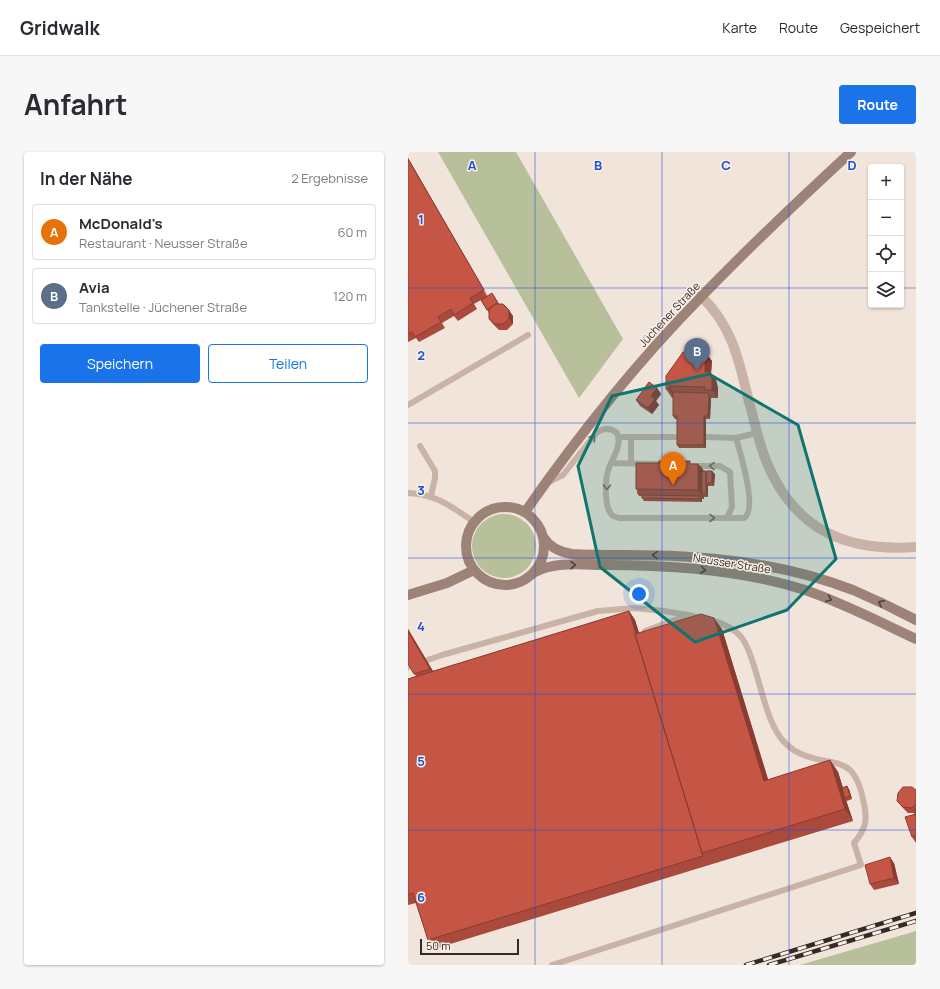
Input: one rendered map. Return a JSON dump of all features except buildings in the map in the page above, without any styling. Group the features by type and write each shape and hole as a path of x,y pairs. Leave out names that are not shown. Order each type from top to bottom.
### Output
{"main road":[{"name":"Jüchener Straße","path":"525,512 569,450 626,380 701,296 851,152"},
{"path":"509,507 525,512 537,523 544,538 544,555 542,561 535,572 526,580 514,584 501,585 489,582 474,570 467,554 466,543 474,522 483,514 498,508 509,507"},
{"name":"Neusser Straße","path":"544,538 548,544 555,549 572,554 692,557 749,563 785,570 816,578 852,590 916,620"},
{"name":"Neusser Straße","path":"535,572 545,568 557,566 628,565 685,568 753,578 789,585 814,593 916,639"},
{"path":"408,595 447,582 474,570"}],"street":[{"path":"701,296 718,314 728,332 740,366 757,433 767,464 778,486 793,506 812,524 826,533 851,543 881,547 916,548"}],"lane":[{"path":"408,405 528,336"},
{"path":"545,483 563,475 599,431 603,429 610,429 616,431 619,437 619,444 607,475 607,502 610,514 619,518 745,518 748,515 749,508 748,492 736,438"},
{"path":"706,438 736,438 757,433"},
{"path":"619,437 679,437"},
{"path":"631,437 631,463"},
{"path":"420,446 434,471 435,478 431,496"},
{"path":"611,463 666,465"},
{"path":"689,466 720,466 730,472 732,507 727,518"},
{"path":"408,492 431,496 447,503 474,522"},
{"path":"408,666 598,611 634,608 688,615 727,626 741,637 750,653 771,720 781,738 788,746 808,757 841,765 850,770 853,774 862,796 865,809 864,830 854,843 861,865 552,965"},
{"path":"646,631 688,615"}],"highlighted area":[{"path":"709,374 798,425 836,559 787,610 695,642 600,567 578,466 612,396"}],"green space":[{"path":"438,152 516,152 623,339 579,398"},
{"path":"504,514 516,516 527,523 534,534 536,546 534,558 527,569 516,576 504,578 492,576 481,569 474,558 472,546 474,534 481,523 492,516"},
{"path":"916,931 916,965 800,965"}],"railway":[{"path":"746,965 916,913"},
{"path":"769,965 916,921"}],"place":[{"name":"Avia","path":"697,371"},
{"name":"McDonald's","path":"673,485"}]}
